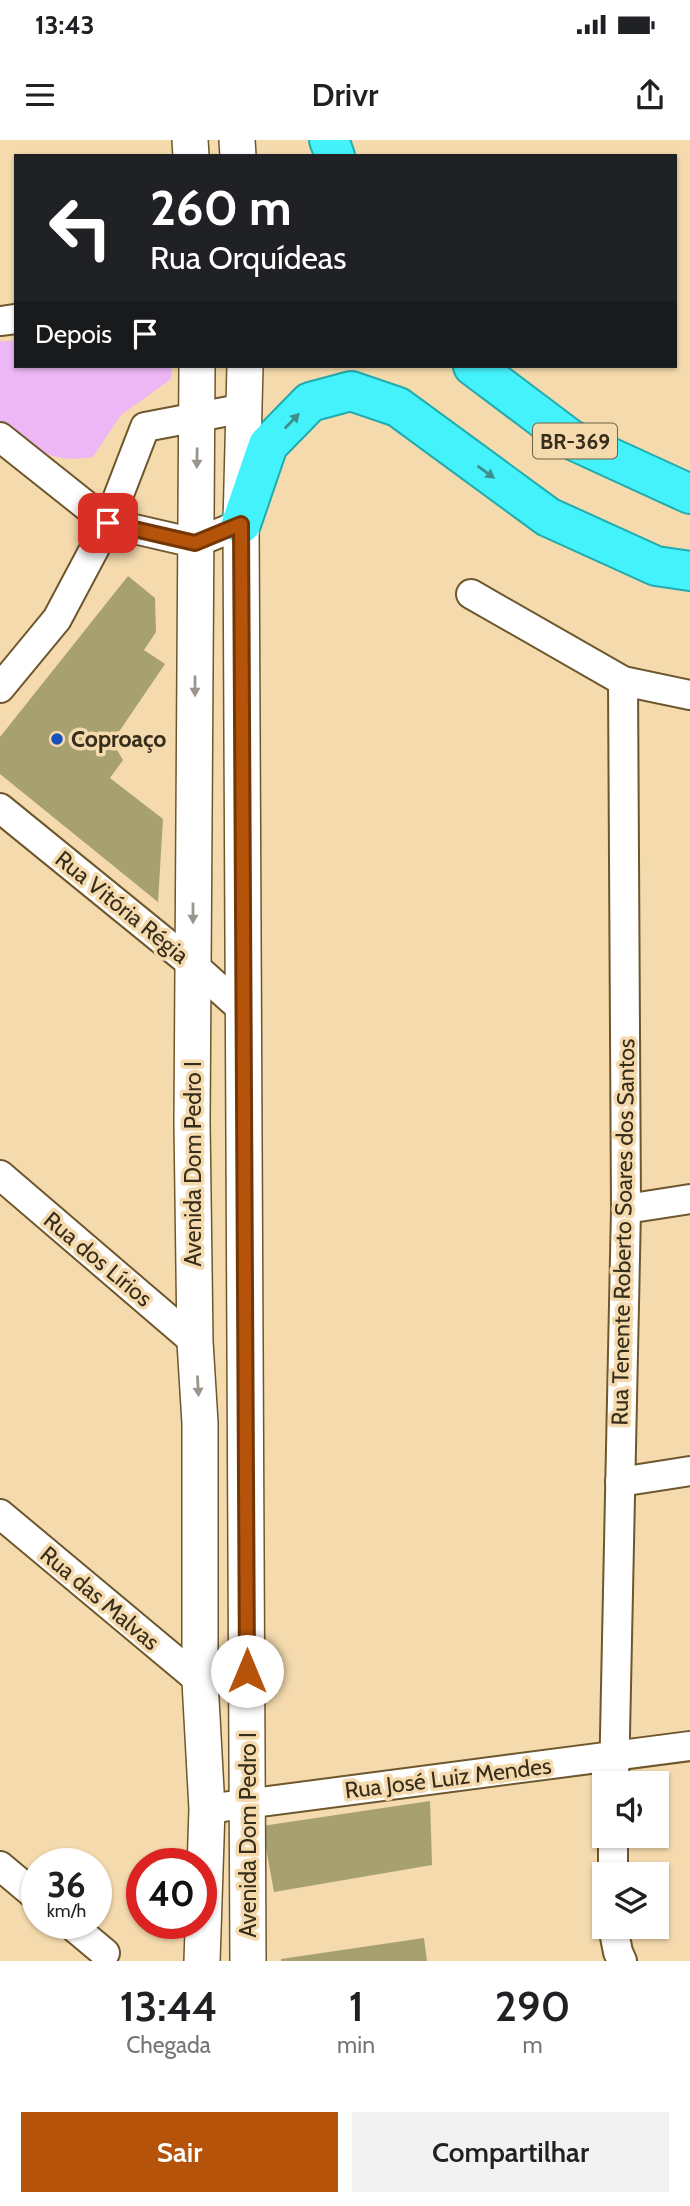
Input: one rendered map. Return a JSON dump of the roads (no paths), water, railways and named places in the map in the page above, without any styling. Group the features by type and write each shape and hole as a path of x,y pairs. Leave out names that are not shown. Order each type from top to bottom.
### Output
{"highway":[{"name":"BR-369","path":"476,368 570,439 690,494"},
{"path":"241,524 268,445 310,402 351,391 398,407 548,517 656,566 690,570"}],"street":[{"name":"Avenida Dom Pedro I","path":"197,368 192,1122 195,1342 200,1423 200,1681 207,1808 202,1961"},
{"name":"Avenida Dom Pedro I","path":"245,368 241,524 248,1961"},
{"path":"0,688 57,619 108,523 145,427 245,408"},
{"path":"0,437 108,523 195,543 241,524"},
{"path":"471,594 623,681 690,695"},
{"name":"Rua Tenente Roberto Soares dos Santos","path":"614,1770 626,1209 623,681"},
{"name":"Rua Vitória Régia","path":"0,808 193,965 242,1009"},
{"name":"Rua dos Lírios","path":"0,1175 195,1342"},
{"path":"626,1209 690,1199"},
{"path":"620,1482 690,1471"},
{"name":"Rua das Malvas","path":"0,1514 200,1681"},
{"path":"200,1535 246,1538"},
{"name":"Rua José Luiz Mendes","path":"207,1808 614,1770 690,1746"},
{"path":"0,1866 21,1883"},
{"path":"85,1939 103,1958"},
{"path":"615,1939 622,1961"}],"place":[{"name":"Coproaço","path":"57,739"}]}
